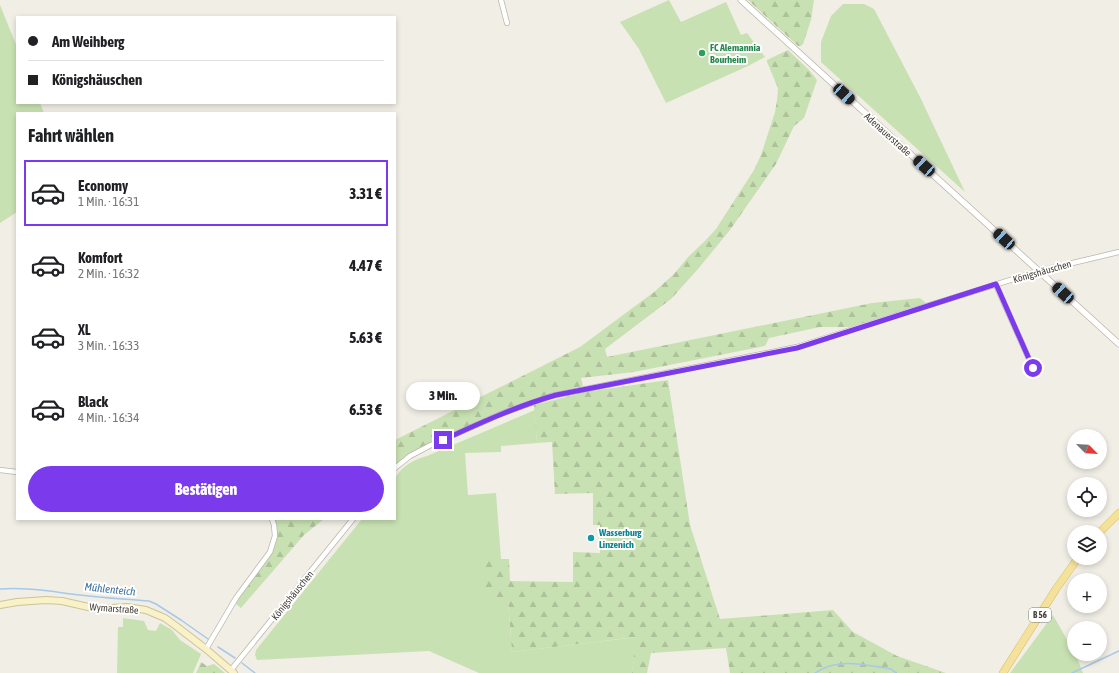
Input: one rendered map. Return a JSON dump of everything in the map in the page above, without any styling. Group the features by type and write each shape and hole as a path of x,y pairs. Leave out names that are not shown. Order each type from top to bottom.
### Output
{"main road":[{"path":"1107,525 1119,514"},
{"name":"B 56","path":"1003,673 1056,589 1073,565"},
{"name":"Wymarstraße","path":"0,605 46,600 97,609 127,607 151,612 165,618 206,649 232,672"}],"street":[{"path":"501,0 507,23"},
{"name":"Adenauerstraße","path":"741,0 1119,344"},
{"name":"Königshäuschen","path":"396,467 410,456 431,445 502,414 551,396 797,348 996,284 1040,271 1119,252"},
{"path":"996,284 1033,368 1039,369"},
{"path":"0,470 16,472"},
{"path":"206,649 236,598 269,554 274,542 275,532 272,520"},
{"name":"Königshäuschen","path":"232,672 352,520"}],"green space":[{"name":"FC Alemannia Bourheim","path":"669,0 681,22 726,2 741,35 747,33 765,57 666,103 639,49 620,22"},
{"path":"748,0 814,0 811,20 803,44 798,46"},
{"path":"843,4 864,4 874,9 920,97 965,192 821,62 821,42 831,16"},
{"path":"0,5 16,45 16,104 40,104 44,112 16,112 16,213 0,223"},
{"path":"788,50 810,71 817,80 804,118 794,126 776,164 730,230 698,269 671,299 605,349 607,357 872,303 920,298 926,303 850,327 820,327 769,338 765,346 634,372 581,378 583,386 543,396 506,410 411,453 396,464 396,439 580,347 654,292 674,274 689,256 716,229 754,170 761,155 775,112 778,88 767,60"},
{"path":"668,380 690,525 720,619 833,610 853,632 897,656 946,673 730,673 726,648 651,653 647,673 632,673 636,637 512,652 508,601 483,595 482,559 509,559 510,581 573,582 573,552 600,553 600,525 593,525 593,493 555,494 552,442 537,443 534,405 585,392"},
{"path":"535,410 537,443 501,446 501,452 465,453 468,495 496,493 501,559 482,559 508,601 512,652 637,637 632,673 479,673 429,651 257,660 255,655 256,650 361,520 396,520 396,477 409,464"},
{"path":"274,520 323,520 304,535 241,608 235,603 269,558 277,537"},
{"path":"1053,615 1067,640 1067,661 1078,661 1083,673 1010,673"},
{"path":"123,618 144,621 148,630 156,631 160,623 172,630 180,640 201,654 193,673 117,673 118,627 123,627"},
{"path":"201,662 207,666 214,664 225,673 196,673"}],"waterway":[{"name":"Mühlenteich","path":"0,589 30,589 97,597 149,601 181,620 208,639"},
{"name":"Mühlenteich","path":"218,647 235,658"},
{"name":"Mühlenteich","path":"1072,673 1119,651"},
{"name":"Mühlenteich","path":"242,663 255,673"},
{"name":"Mühlenteich","path":"815,673 833,665 843,664 862,664 891,669 896,673"}],"place":[{"name":"FC Alemannia Bourheim","path":"702,53"},
{"name":"Wasserburg Linzenich","path":"591,538"}],"route":[{"path":"443,440 502,414 556,395 797,348 996,284 1033,368"}]}
